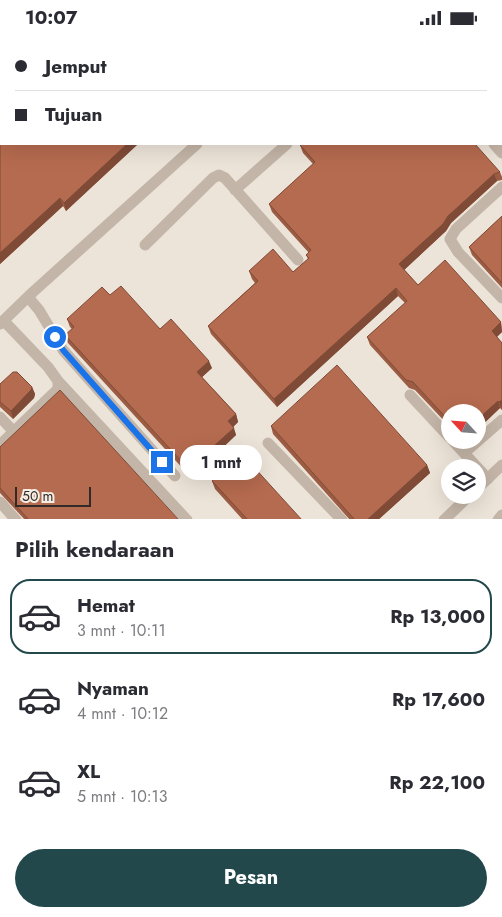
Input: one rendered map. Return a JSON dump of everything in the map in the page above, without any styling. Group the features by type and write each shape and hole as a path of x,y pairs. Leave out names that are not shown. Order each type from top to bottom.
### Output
{"street":[{"path":"188,519 58,381 48,367 2,322 196,145"},
{"path":"235,190 286,145"},
{"path":"145,245 213,178 219,175 225,178 298,260"},
{"path":"502,187 456,229 450,239 458,252 502,299"},
{"path":"28,297 39,310 63,350 175,476"},
{"path":"0,445 58,389 58,381"},
{"path":"410,395 441,428"},
{"path":"0,417 14,432"},
{"path":"464,453 502,420"},
{"path":"268,443 342,519"},
{"path":"460,449 488,479 502,465"},
{"path":"0,502 16,519"},
{"path":"450,518 462,504"},
{"path":"498,519 502,515"}],"building":[{"path":"0,145 126,145 64,203 60,198 0,253"},
{"path":"300,145 476,145 500,172 494,174 399,264 418,285 445,260 501,322 492,331 502,343 502,400 498,401 486,412 486,404 441,404 441,412 413,382 406,380 367,337 407,301 396,288 274,399 208,326 258,281 249,271 273,249 293,272 309,258 306,255 311,250 269,204 315,162"},
{"path":"502,216 502,283 469,247"},
{"path":"121,286 160,329 171,319 209,361 197,372 236,414 228,421 234,428 195,463 190,458 184,464 65,335 74,327 67,319 102,287 110,295"},
{"path":"337,365 427,465 368,519 354,519 271,426"},
{"path":"13,372 17,372 32,387 11,411 0,402 0,384"},
{"path":"60,390 178,519 28,519 0,488 0,447"},
{"path":"242,454 301,519 247,519 212,481"}],"route":[{"path":"55,337 63,350 162,462"}]}
